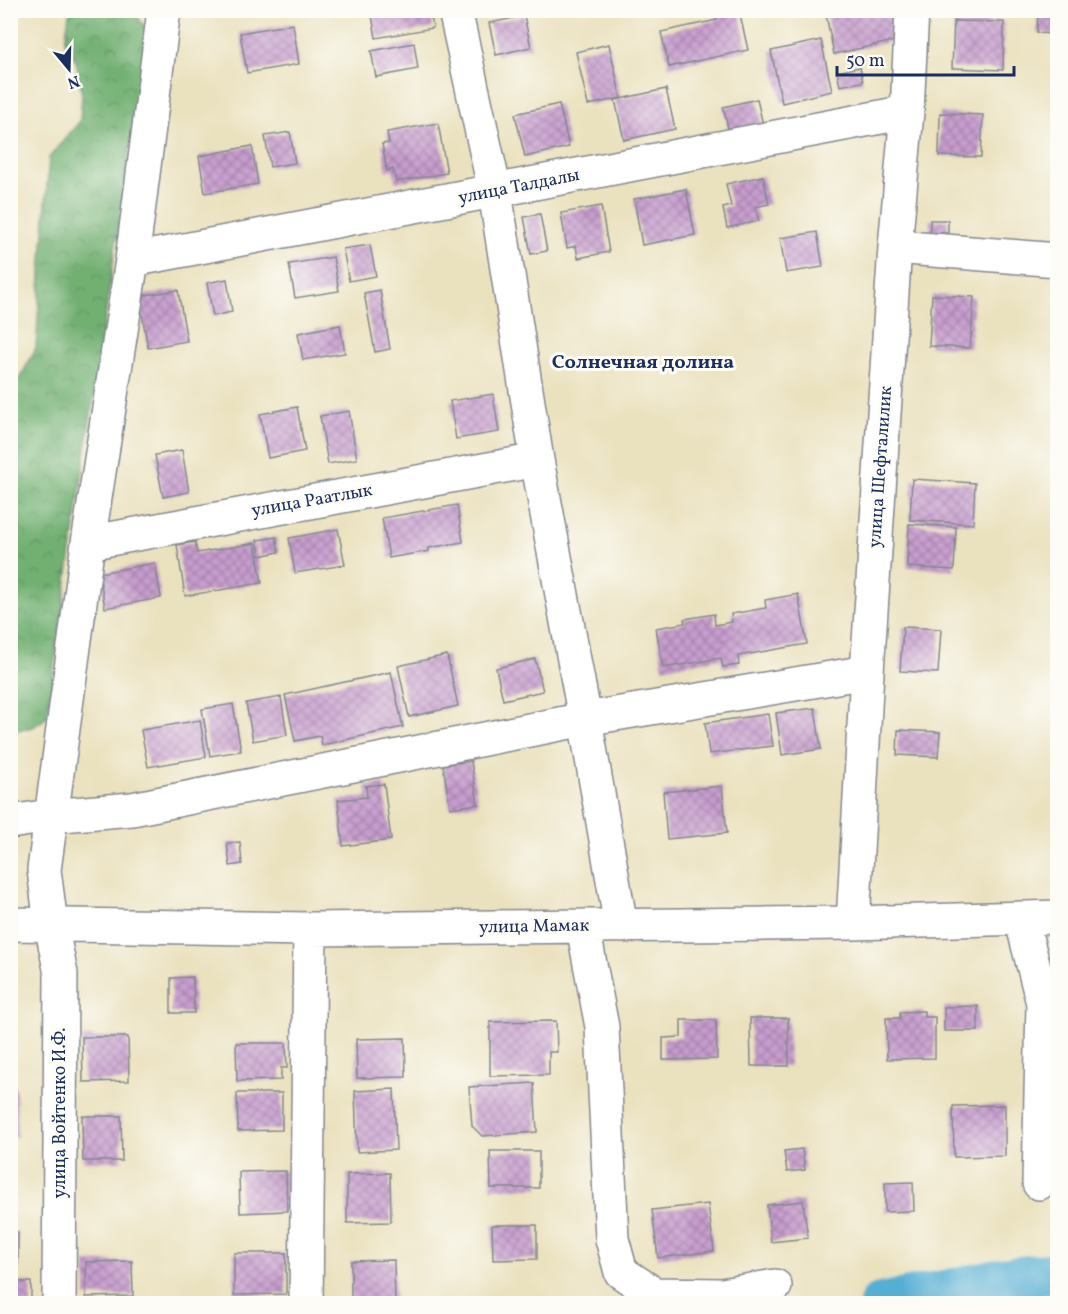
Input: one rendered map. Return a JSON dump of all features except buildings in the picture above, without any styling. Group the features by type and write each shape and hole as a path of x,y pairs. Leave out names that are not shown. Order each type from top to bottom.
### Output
{"street":[{"name":"улица Войтенко И.Ф.","path":"59,1304 61,974 51,924 44,870 88,543 132,260 164,10"},
{"path":"455,10 495,192 537,460 621,926"},
{"name":"улица Шефталилик","path":"853,923 867,672 895,247 907,112 912,10"},
{"name":"улица Талдалы","path":"132,260 907,112"},
{"path":"895,247 1058,260"},
{"name":"улица Раатлык","path":"88,543 537,460"},
{"path":"10,822 132,809 585,719 867,672"},
{"name":"улица Мамак","path":"10,924 310,929 853,923 1058,917"},
{"path":"1021,918 1043,1003 1039,1183"},
{"path":"583,927 602,1028 612,1239 621,1272 654,1294 722,1295 775,1286"},
{"path":"306,1304 310,929"}],"green space":[{"path":"108,10 136,15 147,29 47,717 33,727 11,731 11,386 19,380 36,348 49,158 80,121 82,94 76,61 65,42 69,14 76,11"}],"waterway":[{"path":"880,1304 1002,1279 1058,1273"}],"district":[{"name":"Солнечная долина","path":"643,363"}]}
